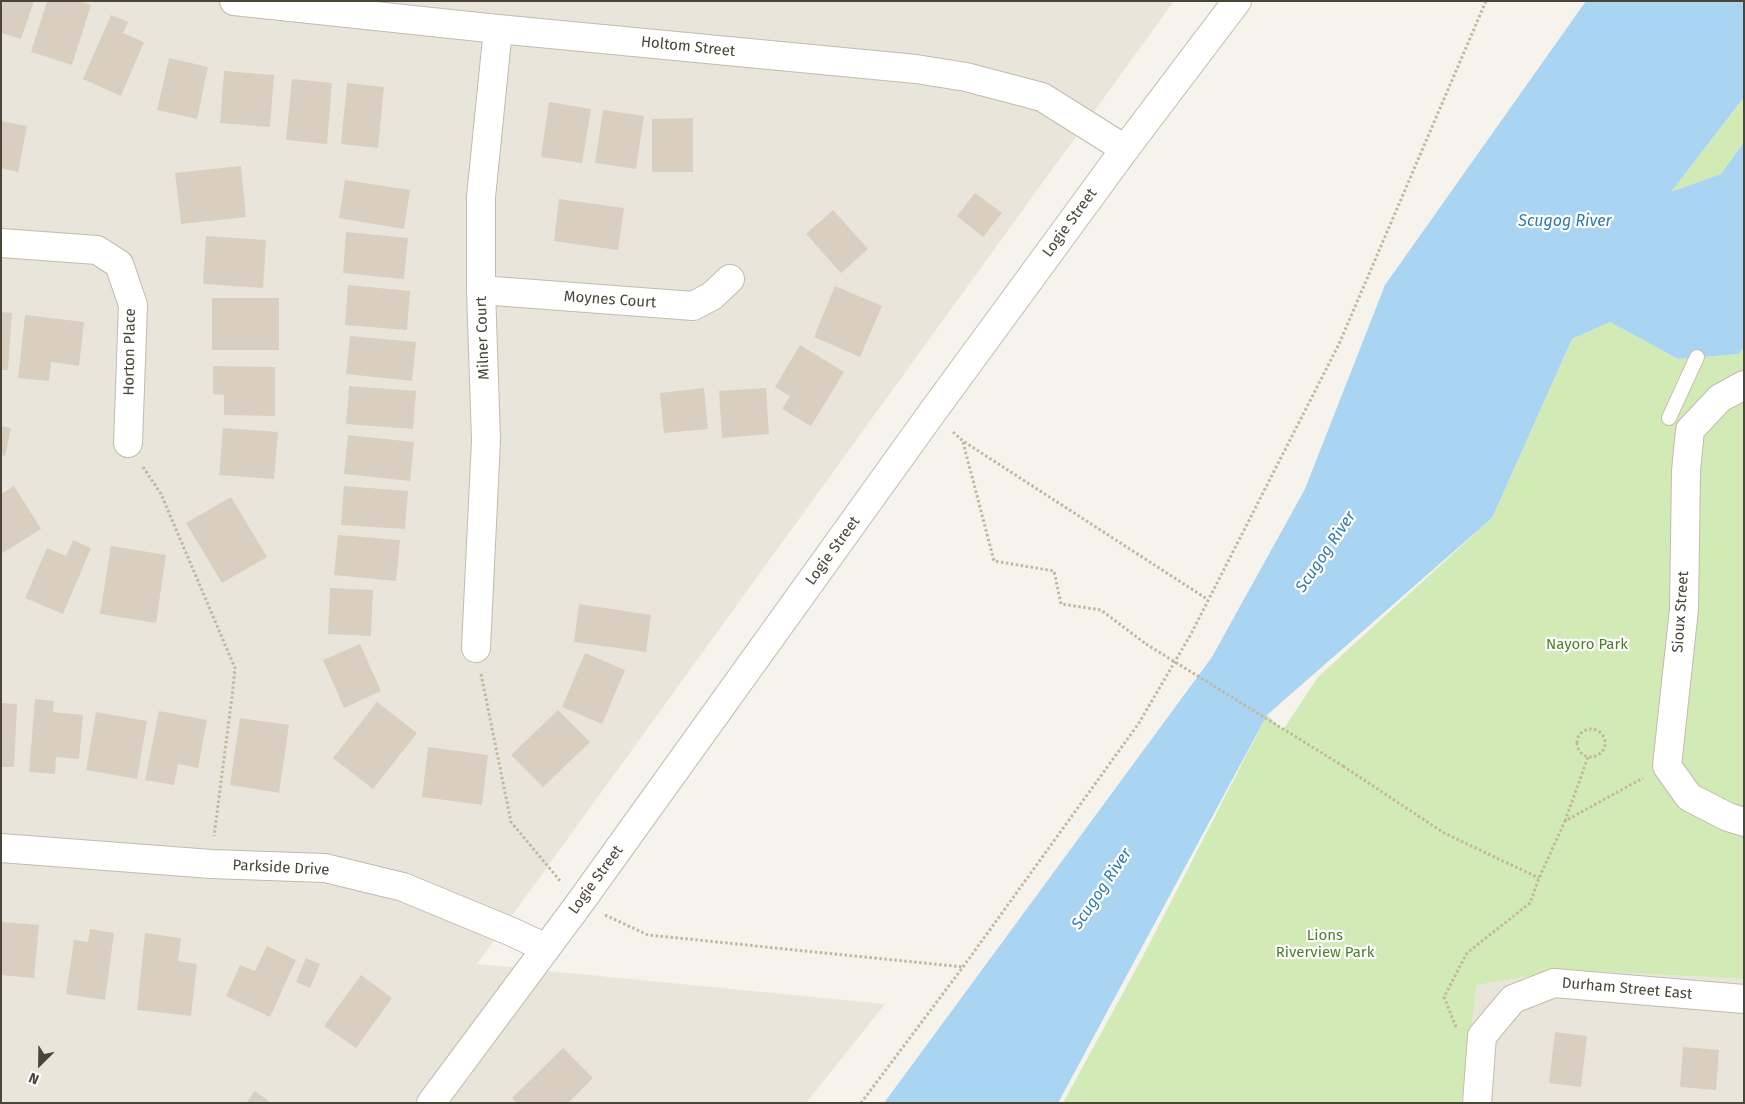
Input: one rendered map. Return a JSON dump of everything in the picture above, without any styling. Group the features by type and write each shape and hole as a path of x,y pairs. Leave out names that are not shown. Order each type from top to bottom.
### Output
{"street":[{"name":"Holtom Street","path":"234,1 916,70 966,77 1042,97 1125,149"},
{"name":"Logie Street","path":"431,1103 579,904 931,414 1125,149 1237,1"},
{"name":"Milner Court","path":"476,648 486,440 481,290 481,197 498,29"},
{"name":"Horton Place","path":"1,244 97,250 119,264 133,305 128,443"},
{"name":"Moynes Court","path":"481,290 693,306 712,296 730,278"},
{"name":"Sioux Street","path":"1667,766 1684,609 1686,471 1690,430 1720,398 1744,384"},
{"path":"1667,766 1689,797 1728,817 1744,822"},
{"name":"Parkside Drive","path":"1,848 211,864 325,868 403,887 508,930 546,948"},
{"name":"Durham Street East","path":"1482,1036 1513,999 1554,984 1744,999"},
{"path":"1477,1103 1482,1036"}],"lane":[{"path":"1669,418 1697,357"}],"path":[{"path":"861,1103 963,967 1139,723 1191,634 1339,344 1486,1"},
{"path":"1208,599 963,441 994,561 1054,571 1061,604 1101,610 1146,644 1344,766 1444,833 1538,878"},
{"path":"128,443 161,494 235,668 211,864"},
{"path":"476,648 511,822 579,904 648,935 963,967"},
{"path":"1594,730 1602,735 1605,744 1601,752 1588,757 1580,752 1577,740 1582,732 1594,730"},
{"path":"1482,1036 1455,1026 1444,997 1467,953 1530,903 1538,878 1565,821 1588,757"},
{"path":"1565,821 1667,766"}],"shaded area":[{"path":"1,1 1174,1 477,964 885,1004 806,1103 1,1103"},
{"path":"1567,970 1744,979 1744,1103 1461,1103 1477,985"}],"green space":[{"path":"1744,97 1744,142 1721,174 1670,193"},
{"path":"1610,322 1678,359 1739,354 1744,347 1744,979 1567,970 1477,985 1461,1103 1063,1103 1142,958 1267,715 1283,730 1318,677 1492,518 1572,339"}],"water":[{"name":"Scugog River","path":"1586,1 1744,1 1744,97 1671,192 1721,174 1744,142 1744,347 1739,354 1678,359 1610,322 1572,339 1492,518 1267,715 1058,1103 884,1103 1212,657 1305,489 1385,285"}],"building":[{"path":"1,1 34,1 21,39 1,33"},
{"path":"47,1 78,1 91,5 72,65 31,52"},
{"path":"111,15 128,22 123,33 144,42 121,96 83,79"},
{"path":"169,58 208,67 197,119 157,110"},
{"path":"224,71 274,75 270,127 220,123"},
{"path":"292,79 332,83 327,144 286,140"},
{"path":"347,83 384,87 378,148 341,144"},
{"path":"549,102 591,109 582,163 541,157"},
{"path":"603,110 644,116 636,169 595,163"},
{"path":"693,118 693,172 652,172 652,119"},
{"path":"1,121 27,126 18,172 1,168"},
{"path":"241,166 246,217 181,224 175,173"},
{"path":"345,180 410,190 404,229 339,218"},
{"path":"975,193 1002,213 983,237 957,216"},
{"path":"559,199 624,208 618,250 554,241"},
{"path":"833,210 868,249 841,273 806,234"},
{"path":"346,232 408,238 404,279 343,273"},
{"path":"206,236 266,240 263,288 203,284"},
{"path":"348,285 410,291 407,330 345,325"},
{"path":"835,286 882,306 860,357 814,337"},
{"path":"212,298 279,298 279,350 212,350"},
{"path":"1,312 12,313 8,370 1,370"},
{"path":"25,315 84,322 79,366 51,362 49,381 18,378"},
{"path":"350,336 416,342 412,381 346,374"},
{"path":"800,345 844,372 811,426 782,409 790,396 775,387"},
{"path":"213,366 275,367 275,416 224,415 224,395 213,394"},
{"path":"349,386 416,391 413,429 346,424"},
{"path":"704,388 708,429 664,433 660,393"},
{"path":"766,388 769,434 722,438 719,391"},
{"path":"1,426 11,428 5,456 1,455"},
{"path":"223,428 278,432 274,479 219,475"},
{"path":"348,435 414,442 410,481 344,474"},
{"path":"14,486 41,529 1,554 1,494"},
{"path":"344,486 408,491 405,529 341,525"},
{"path":"231,497 267,557 222,583 186,523"},
{"path":"338,535 400,540 396,581 334,575"},
{"path":"73,540 91,548 63,614 25,598 47,548 66,556"},
{"path":"111,546 166,555 156,623 100,614"},
{"path":"330,588 373,590 371,636 328,634"},
{"path":"579,604 651,615 646,652 574,642"},
{"path":"360,644 381,691 344,708 323,660"},
{"path":"585,653 625,670 602,724 562,707"},
{"path":"35,699 54,701 53,712 83,715 79,759 56,757 55,774 29,772"},
{"path":"377,702 417,733 373,789 333,758"},
{"path":"1,703 17,704 14,767 1,767"},
{"path":"558,710 590,742 543,787 511,755"},
{"path":"159,711 207,720 198,768 178,764 174,785 145,780"},
{"path":"96,712 147,721 137,779 86,770"},
{"path":"240,718 289,725 279,793 230,785"},
{"path":"428,747 488,755 482,805 422,797"},
{"path":"2,922 39,925 34,978 1,975"},
{"path":"90,929 114,933 105,1000 66,994 74,940 88,942"},
{"path":"145,933 181,938 178,961 197,964 191,1016 137,1010"},
{"path":"267,946 296,960 270,1017 226,996 240,965 255,971"},
{"path":"306,958 320,964 310,988 296,982"},
{"path":"361,975 392,998 356,1048 324,1026"},
{"path":"1555,1032 1587,1036 1581,1087 1549,1083"},
{"path":"1683,1047 1719,1050 1716,1090 1680,1087"},
{"path":"563,1048 593,1078 568,1103 517,1103 512,1098"},
{"path":"255,1091 271,1103 246,1103"}],"park label":[{"name":"Nayoro Park","path":"1587,645"},
{"name":"Lions Riverview Park","path":"1325,944"}]}
